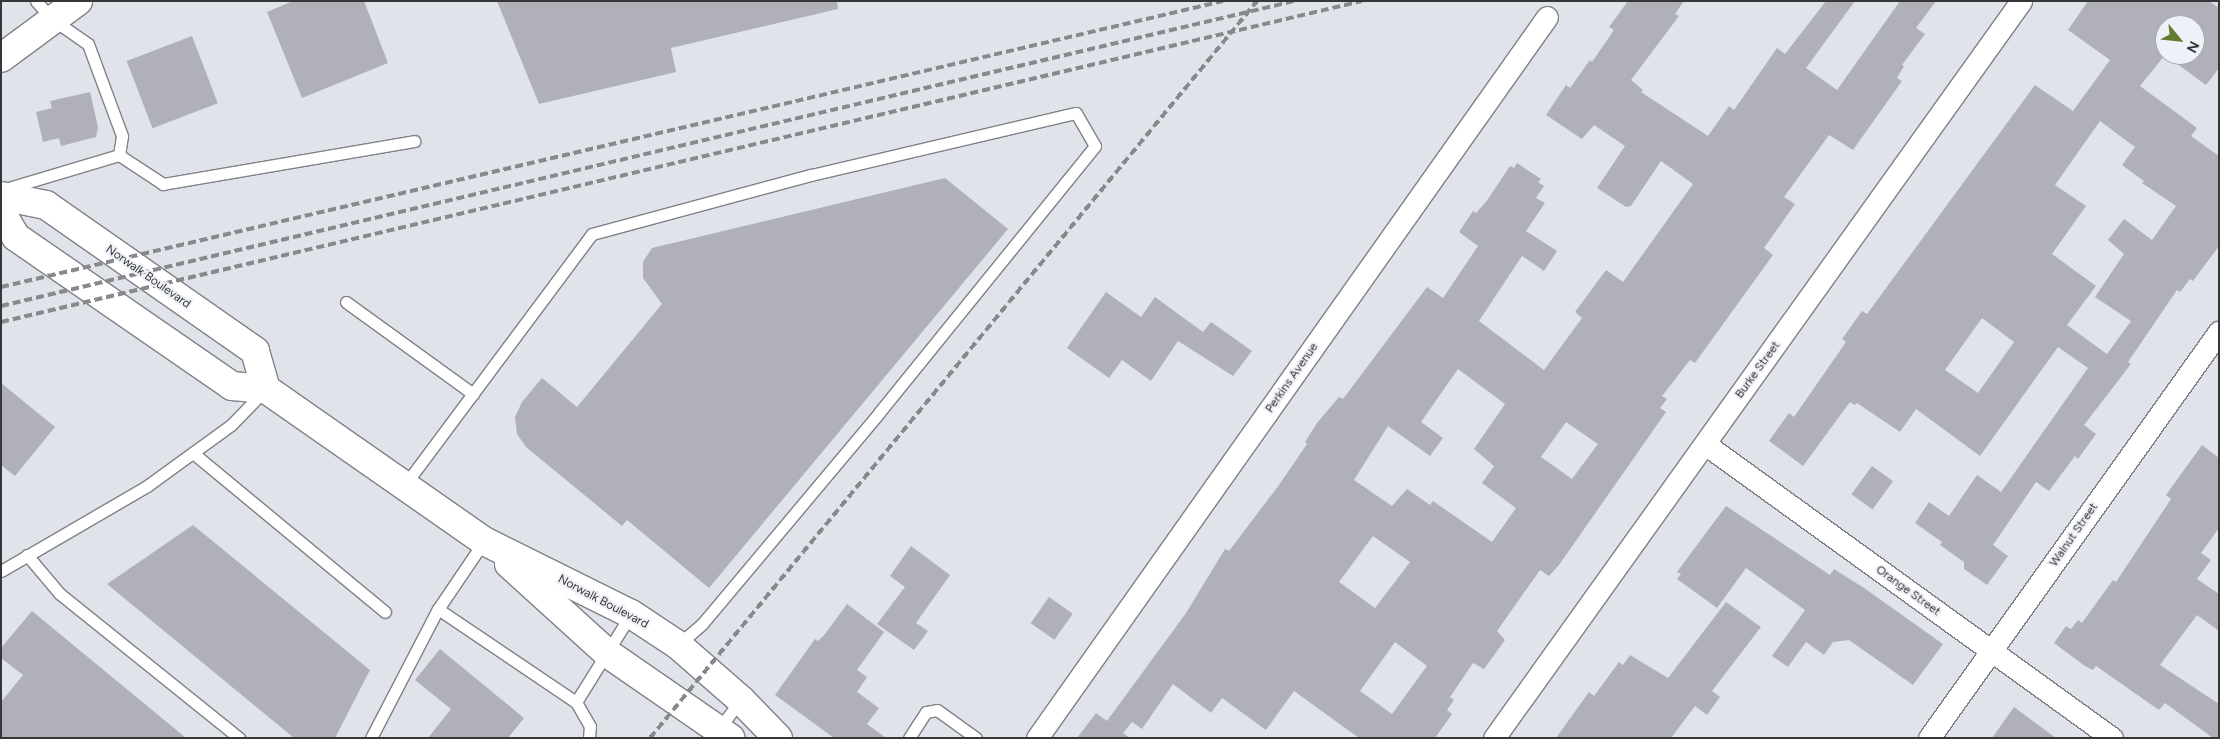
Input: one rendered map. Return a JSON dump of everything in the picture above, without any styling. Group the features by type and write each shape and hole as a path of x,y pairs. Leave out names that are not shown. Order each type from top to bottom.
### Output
{"main road":[{"path":"1,58 44,10 78,1"},
{"name":"Norwalk Boulevard","path":"1,196 46,206 255,351 266,389 484,541 607,653 720,735"},
{"path":"1,212 16,237 232,386 266,389"},
{"name":"Norwalk Boulevard","path":"484,541 631,614 678,645 741,700 778,738"}],"street":[{"name":"Burke Street","path":"1494,738 2021,1"},
{"name":"Perkins Avenue","path":"1038,738 1547,18"},
{"name":"Walnut Street","path":"1929,738 2219,332"},
{"name":"Orange Street","path":"1705,444 2112,738"}],"lane":[{"path":"44,10 88,44 122,136 120,155"},
{"path":"404,486 592,234 811,175 1076,113 1095,146 879,413 702,624 678,645"},
{"path":"120,155 163,184 414,140"},
{"path":"1,190 120,155"},
{"path":"346,302 473,394"},
{"path":"1,571 147,486 231,425 266,389"},
{"path":"193,452 385,612"},
{"path":"371,738 438,609 484,541"},
{"path":"27,555 60,594 239,738"},
{"path":"438,609 576,702 590,726 589,738"},
{"path":"576,702 631,614"},
{"path":"720,735 741,700"},
{"path":"909,738 926,712 937,710 976,738"}],"building":[{"path":"293,1 364,1 388,63 302,98 267,12"},
{"path":"497,1 837,1 838,9 671,48 676,72 539,104"},
{"path":"1628,1 1684,1 1675,14 1679,16 1631,80 1643,90 1641,92 1708,136 1729,106 1734,110 1777,48 1785,54 1826,1 1855,1 1806,68 1837,90 1900,1 1936,1 1916,28 1925,34 1902,65 1904,66 1897,78 1902,81 1853,150 1829,135 1784,197 1795,204 1764,248 1773,255 1695,363 1690,360 1662,396 1667,399 1660,408 1666,412 1559,565 1549,576 1540,570 1497,631 1505,640 1484,669 1473,663 1450,697 1454,700 1447,710 1452,714 1435,738 1359,738 1294,691 1266,730 1222,698 1211,713 1173,684 1142,729 1132,722 1123,733 1130,738 1077,738 1096,713 1107,721 1186,613 1225,549 1229,551 1279,485 1307,444 1305,442 1317,423 1339,397 1343,399 1427,287 1443,298 1478,246 1459,232 1473,211 1476,213 1486,202 1510,166 1514,168 1517,163 1541,179 1538,182 1544,186 1536,198 1545,203 1526,231 1557,251 1544,271 1522,256 1479,321 1544,370 1582,318 1575,312 1606,270 1623,282 1693,184 1661,161 1631,206 1626,207 1597,188 1625,146 1594,125 1582,139 1546,115 1566,85 1570,88 1590,60 1592,62 1614,30 1609,27","holes":["1458,369 1505,404 1474,449 1494,466 1482,483 1516,508 1492,542 1433,501 1430,505 1407,489 1392,506 1354,480 1388,426 1430,456 1443,438 1421,422","1566,422 1598,444 1572,479 1541,457","1373,536 1410,562 1375,608 1339,582","1395,642 1427,666 1392,714 1360,691"]},
{"path":"2088,1 2209,1 2219,8 2219,68 2206,85 2179,65 2205,65 2205,15 2155,15 2155,65 2157,65 2140,86 2197,128 2191,136 2219,156 2219,246 2193,281 2190,279 2180,292 2177,290 2128,362 2131,364 2084,425 2096,434 2078,459 2075,456 2049,491 2036,482 1993,545 2008,556 1987,585 1964,569 1964,562 1940,545 1942,542 1915,523 1929,502 1949,516 1977,475 2001,492 2088,368 2058,347 1980,456 1916,409 1900,432 1857,403 1855,405 1850,402 1803,466 1769,441 1789,413 1794,417 1846,342 1842,339 1862,311 1867,314 2035,85 2073,111 2110,60 2068,30","holes":["2100,121 2135,147 2122,165 2144,181 2142,183 2176,206 2152,240 2124,219 2108,240 2124,254 2095,297 2131,321 2107,354 2067,325 2096,286 2052,254 2086,206 2055,185","1982,318 2014,342 1978,393 1945,370"]},
{"path":"192,36 218,103 152,128 127,61"},
{"path":"90,92 98,127 96,137 61,146 59,138 43,142 36,112 52,108 50,101"},
{"path":"945,178 1008,229 709,588 627,520 622,526 526,447 517,434 515,417 522,402 542,378 577,407 662,304 643,278 643,262 652,248"},
{"path":"1106,292 1141,317 1155,297 1203,332 1211,322 1252,351 1233,376 1178,341 1151,381 1122,360 1109,378 1067,348"},
{"path":"1,383 55,427 15,476 1,465"},
{"path":"2202,445 2219,458 2219,528 2201,553 2211,560 2197,579 2219,594 2219,631 2197,615 2160,665 2219,704 2219,738 2213,738 2165,703 2159,710 2096,666 2093,670 2085,666 2054,643 2066,626 2071,629 2078,620 2082,623 2113,580 2116,582 2171,499 2166,495"},
{"path":"1872,466 1893,481 1872,510 1851,494"},
{"path":"1726,506 1830,575 1834,569 1864,588 1943,644 1913,685 1849,640 1833,642 1824,655 1806,642 1788,667 1772,656 1805,610 1746,568 1717,608 1677,579 1681,574 1677,572"},
{"path":"193,525 370,670 335,738 294,738 107,584"},
{"path":"911,546 950,575 916,623 928,631 914,650 877,624 905,587 890,576"},
{"path":"1049,597 1073,614 1054,640 1031,623"},
{"path":"1726,602 1761,627 1712,691 1720,697 1707,715 1695,706 1671,738 1556,738 1589,692 1594,696 1619,662 1623,665 1630,655 1668,678"},
{"path":"847,604 884,632 857,670 867,677 857,692 879,708 867,724 886,738 834,738 775,695 815,639 818,641 825,634"},
{"path":"32,611 186,738 1,738 1,702 23,675 1,658 1,648"},
{"path":"440,649 524,718 508,738 428,738 451,709 415,680"},
{"path":"2014,707 2056,738 1992,738"}],"railway":[{"path":"1,287 1223,1"},
{"path":"650,738 1257,1"},
{"path":"1,306 1294,1"},
{"path":"1,322 1362,1"}]}
